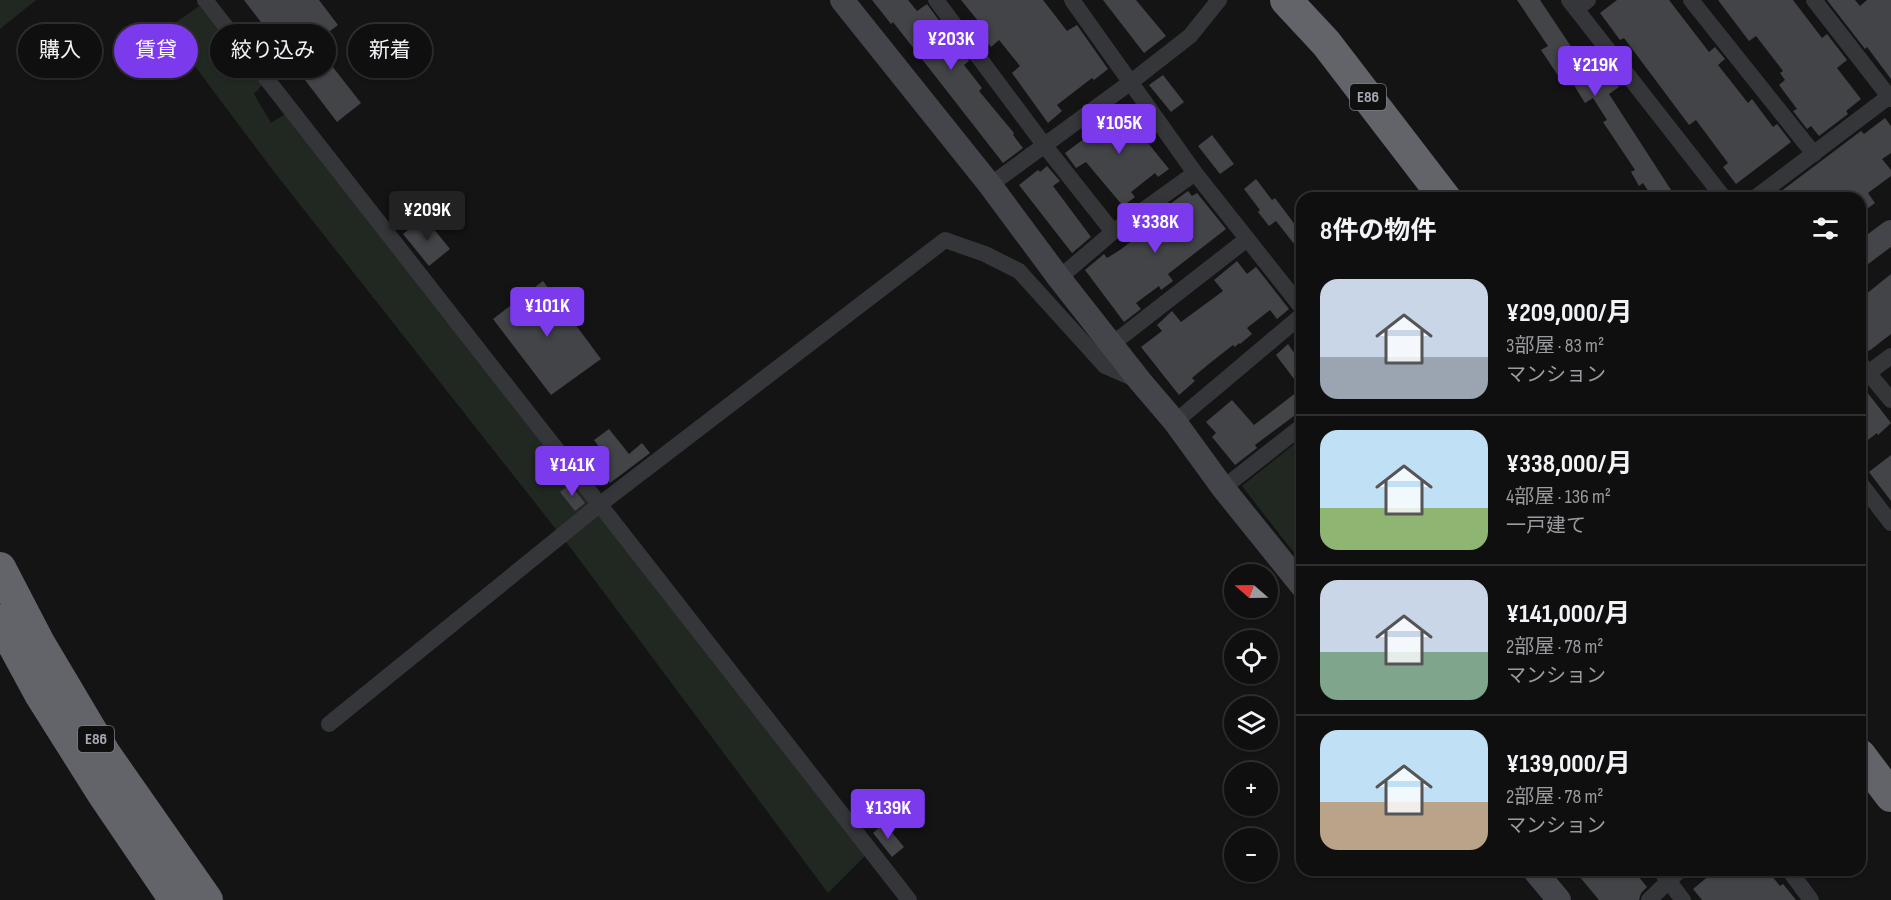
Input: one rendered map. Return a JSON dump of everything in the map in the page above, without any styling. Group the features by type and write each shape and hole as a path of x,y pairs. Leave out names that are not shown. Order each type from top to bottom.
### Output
{"highway":[{"name":"E86","path":"1286,0 1326,43 1440,192"},
{"name":"E86","path":"0,568 39,642 105,754 207,900"},
{"name":"E86","path":"0,620 40,694 102,794 175,900"},
{"path":"1866,763 1891,796"}],"street":[{"path":"205,0 909,900"},
{"path":"843,0 990,185 1059,278 1175,422 1224,488 1296,570"},
{"path":"936,0 1045,146 1113,232"},
{"path":"1072,0 1195,173 1296,300"},
{"path":"990,185 1190,36 1219,0"},
{"path":"1691,0 1814,154"},
{"path":"1763,192 1890,97 1814,0"},
{"path":"1577,3 1719,192"},
{"path":"1059,278 1113,232 1195,173"},
{"path":"1866,251 1891,232"},
{"path":"1111,345 1247,239"},
{"path":"329,724 599,505 945,240 985,254 1019,271 1105,366 1140,381"},
{"path":"1175,422 1296,320"},
{"path":"1866,367 1891,356"},
{"path":"1866,370 1891,400"},
{"path":"1224,488 1296,431"},
{"path":"1866,491 1891,523"},
{"path":"1539,876 1559,900"},
{"path":"1648,900 1667,876"},
{"path":"1671,876 1683,900"},
{"path":"1793,876 1811,900"}],"shaded area":[{"path":"0,0 36,0 0,29"},
{"path":"199,6 213,24 210,24 210,78 256,78 262,85 254,94 271,123 285,114 866,855 828,893 570,547 275,173 198,70 198,24 174,24"},
{"path":"1296,443 1295,554 1242,486"}],"building":[{"path":"244,0 319,0 338,25 336,26 336,24 262,24"},
{"path":"872,0 908,0 917,11 927,4 969,61 964,65 982,88 979,91 1014,133 1013,135 1023,148 1003,163 893,22 891,24"},
{"path":"961,0 1043,0 1067,31 1077,25 1108,69 1094,80 1092,78 1057,105 1062,111 1048,123 1012,73 1020,66 999,40 991,47 989,44 985,48 970,29 979,22"},
{"path":"1103,0 1136,0 1166,36 1144,53"},
{"path":"1517,0 1540,0 1598,87 1611,77 1619,87 1609,94 1672,192 1649,192 1643,183 1639,186 1631,172 1635,170 1603,122 1607,120 1593,98 1585,103 1572,82 1565,86 1541,50 1548,46"},
{"path":"1617,0 1669,0 1709,52 1715,47 1725,59 1718,65 1748,103 1752,99 1773,127 1777,124 1791,142 1736,184 1723,167 1728,163 1696,120 1689,125 1624,38 1620,40 1600,13"},
{"path":"1718,0 1793,0 1822,38 1827,34 1847,60 1837,68 1861,99 1846,111 1848,114 1819,136 1811,126 1807,129 1793,111 1797,109 1779,85 1785,80 1780,73 1783,71 1756,36 1749,41"},
{"path":"1827,0 1855,0 1860,6 1867,0 1891,0 1891,79 1867,47 1865,49"},
{"path":"336,71 361,103 337,122 303,78 336,78"},
{"path":"1163,75 1184,102 1171,112 1149,85"},
{"path":"1124,104 1151,140 1148,143 1169,169 1158,177 1155,173 1131,192 1135,197 1123,206 1086,162 1076,168 1065,153"},
{"path":"1885,118 1891,126 1891,153 1882,159 1891,170 1891,176 1868,193 1875,203 1866,210 1866,192 1780,192 1861,131 1864,134"},
{"path":"1212,135 1234,164 1220,174 1198,146"},
{"path":"1047,166 1060,181 1053,186 1091,237 1072,253 1019,185"},
{"path":"1256,179 1272,200 1275,198 1296,226 1296,246 1276,221 1269,226 1244,189"},
{"path":"1188,191 1192,196 1197,193 1226,229 1168,274 1173,281 1161,290 1159,286 1136,303 1141,309 1124,322 1085,270 1104,254 1107,258 1120,250 1156,222 1152,217"},
{"path":"424,217 450,249 429,266 403,234"},
{"path":"1237,261 1247,274 1256,267 1289,309 1277,319 1270,310 1247,328 1252,334 1235,347 1233,345 1192,378 1195,381 1179,395 1141,347 1162,331 1157,325 1172,311 1181,322 1223,291 1214,280"},
{"path":"1891,274 1891,334 1869,351 1866,347 1866,294"},
{"path":"543,281 601,359 551,395 493,319"},
{"path":"1288,344 1296,355 1296,378 1294,379 1276,355"},
{"path":"1866,391 1891,423 1878,435 1877,433 1866,441"},
{"path":"1296,393 1296,418 1294,416 1255,445 1257,448 1235,465 1212,437 1216,433 1206,422 1232,400 1254,425"},
{"path":"609,429 629,454 642,443 650,453 610,483 591,461 602,451 594,440"},
{"path":"1891,455 1891,501 1869,472"},
{"path":"570,484 585,503 575,511 560,492"},
{"path":"884,823 904,847 892,857 873,833"},
{"path":"1579,876 1638,876 1647,887 1641,893 1639,900 1599,900"},
{"path":"1709,876 1772,876 1780,886 1783,884 1796,900 1702,900 1693,889"}]}
